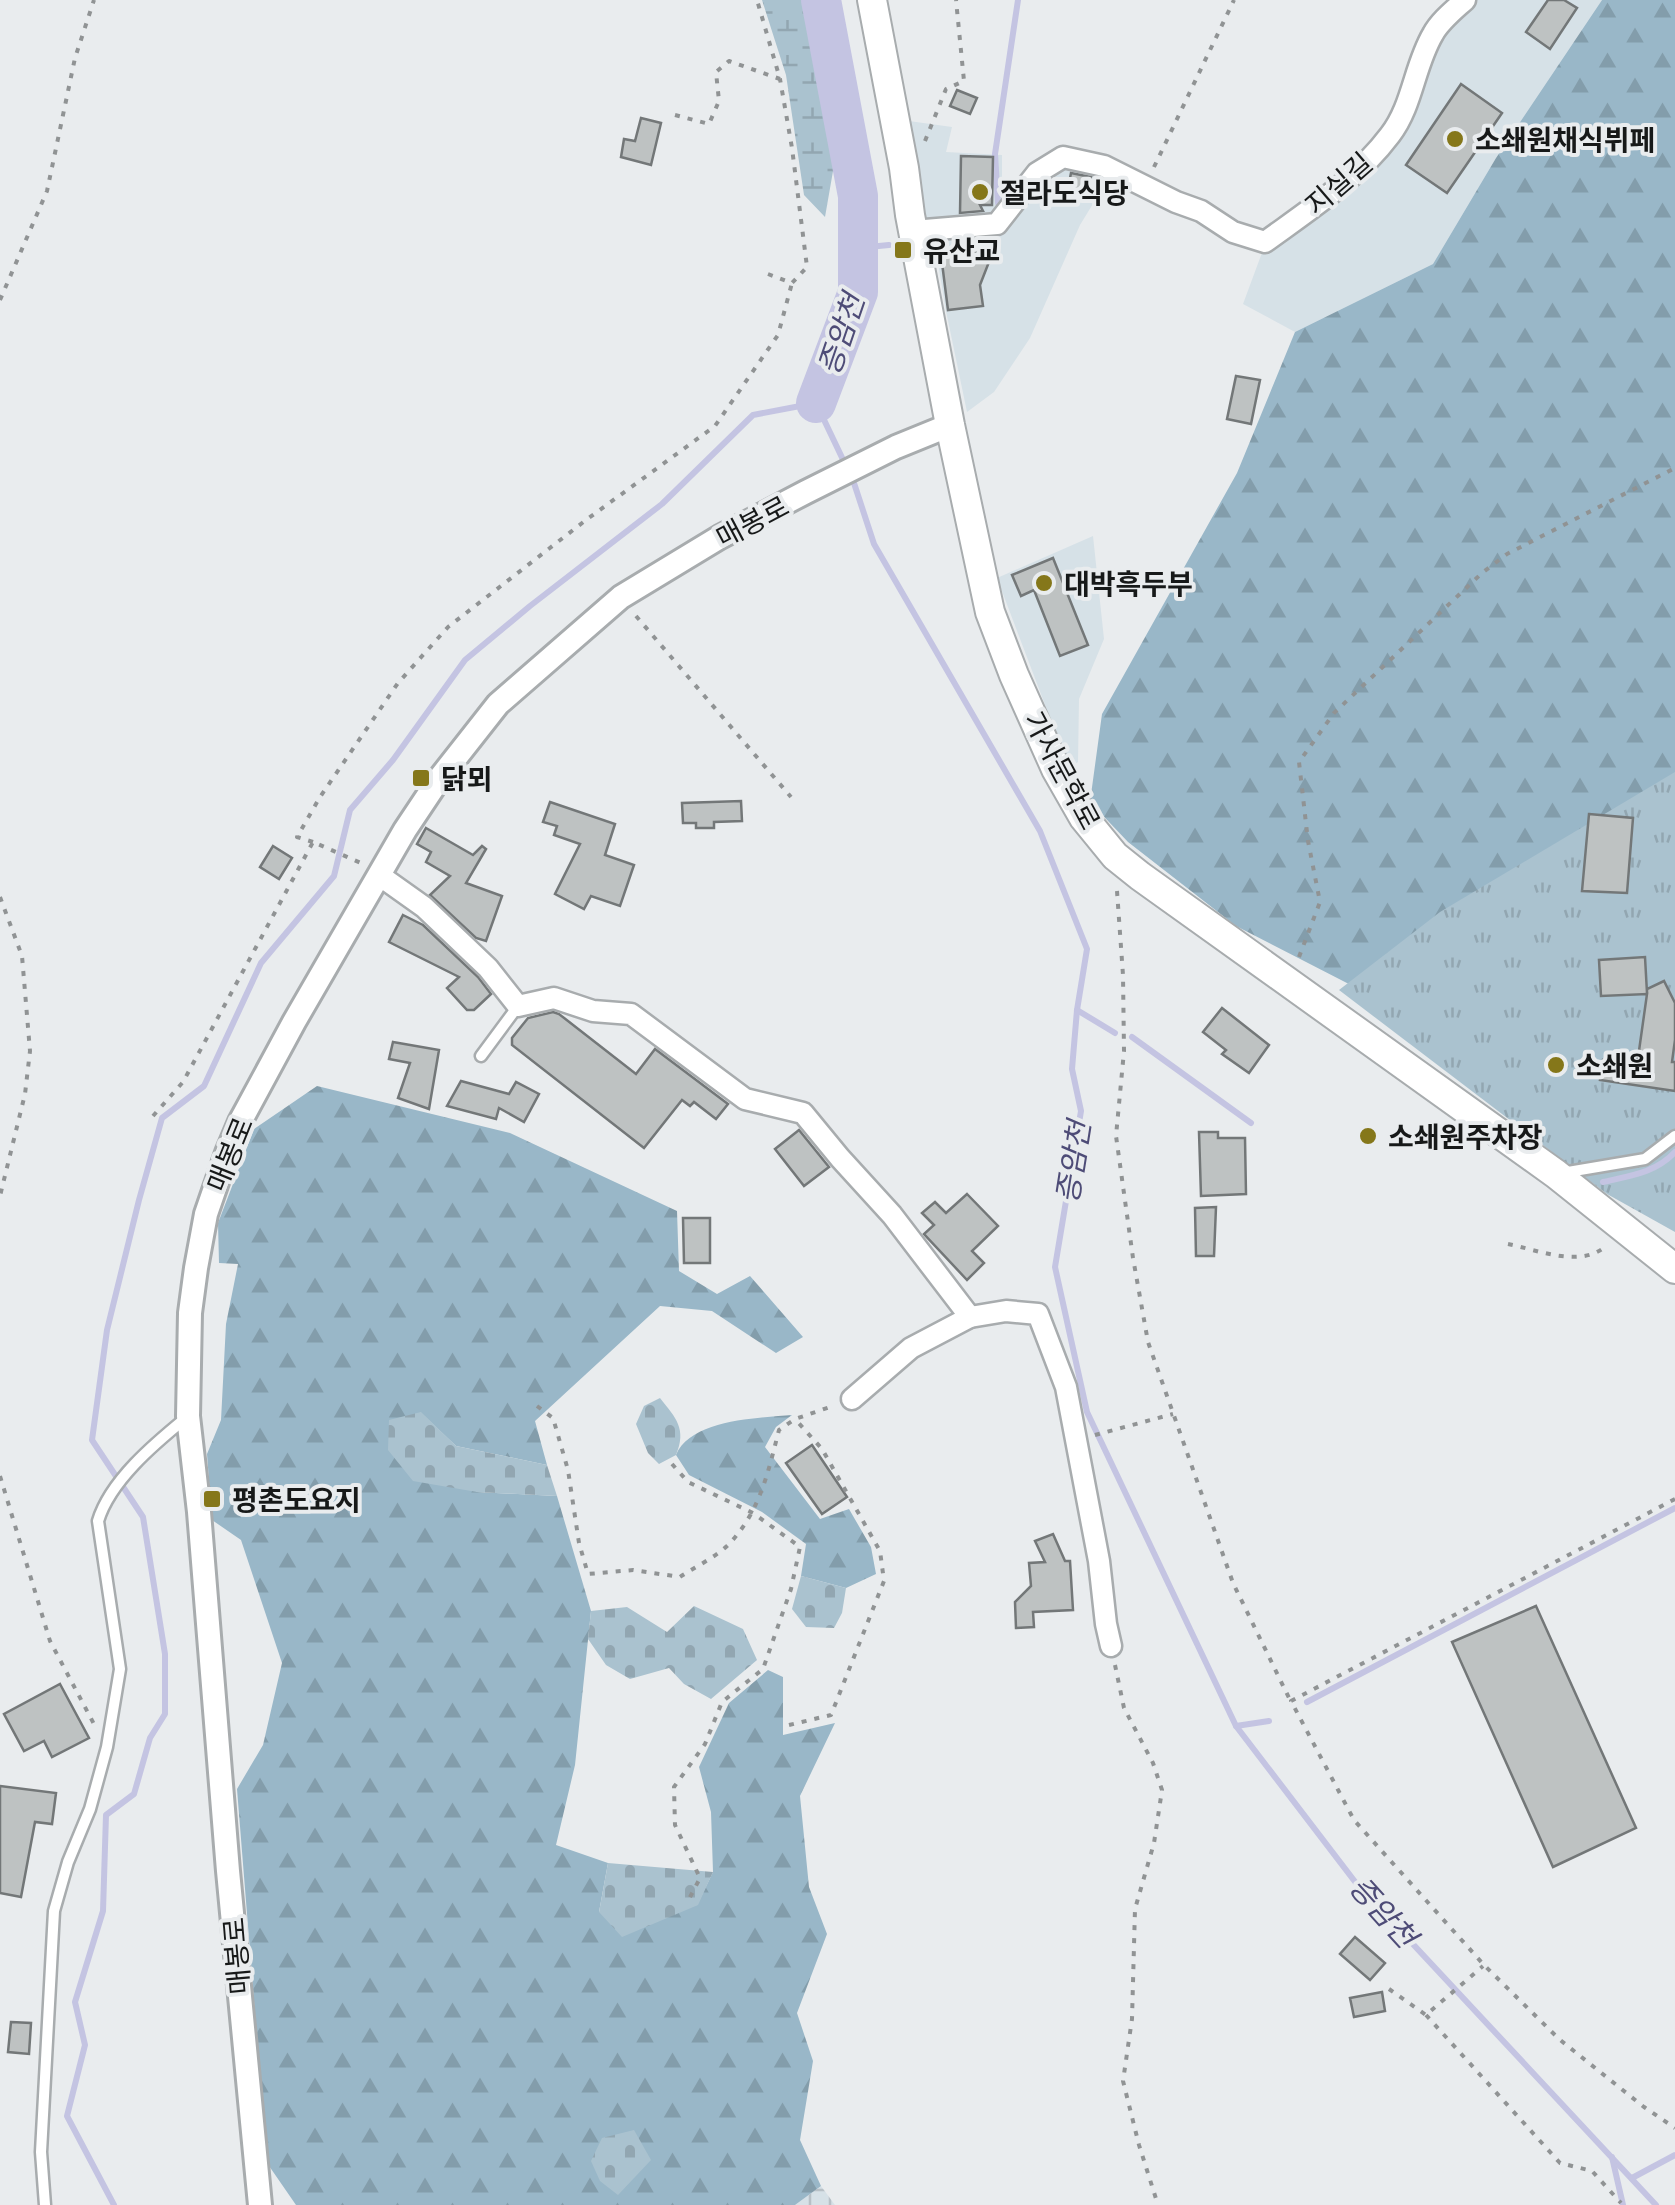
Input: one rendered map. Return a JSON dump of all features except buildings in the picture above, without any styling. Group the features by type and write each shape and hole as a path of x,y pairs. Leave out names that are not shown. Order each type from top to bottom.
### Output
{"main road":[{"name":"가사문학로","path":"872,0 950,426 990,612 1056,769 1084,818 1115,856 1556,1174 1675,1269"}],"street":[{"name":"지실길","path":"913,231 997,224 1037,173 1063,158 1104,166 1201,211 1233,232 1265,242 1340,187 1390,134 1407,106 1424,50 1435,29 1465,0"},
{"name":"매봉로","path":"260,2205 188,1416 190,1313 196,1268 206,1214 227,1153 372,870 498,704 620,597 806,492 896,447 950,426"},
{"path":"372,870 424,906 488,968 518,1006 554,998 593,1011 631,1014 745,1099 803,1113 892,1215 970,1317"},
{"path":"852,1399 912,1348 970,1317 1006,1311 1038,1314 1066,1387 1111,1646"}],"lane":[{"path":"481,1056 518,1006"},
{"path":"1556,1174 1645,1159 1675,1136"},
{"path":"45,2205 41,2152 54,1911 107,1748 120,1669 98,1521 104,1501 154,1444 188,1416"}],"path":[{"path":"0,300 47,191 74,58 94,0"},
{"path":"372,870 298,837 320,797 398,683 448,627 716,426 778,335 792,283 806,267 780,79 757,0"},
{"path":"904,168 924,145 946,89 964,81 956,0"},
{"path":"1145,185 1234,0"},
{"path":"676,115 709,124 720,100 716,72 728,61 780,79"},
{"path":"768,274 792,283"},
{"path":"1289,984 1320,902 1299,762 1334,713 1508,554 1675,468"},
{"path":"620,597 791,797"},
{"path":"153,1116 183,1082 316,843"},
{"path":"1115,856 1124,1032 1116,1136 1132,1258 1148,1342 1233,1583 1354,1820 1484,1965 1559,2039 1644,2108 1675,2128"},
{"path":"0,897 22,956 30,1051 25,1094 0,1196"},
{"path":"1508,1244 1582,1258 1603,1250 1623,1226"},
{"path":"537,1406 553,1418 568,1470 588,1574 633,1570 680,1576 726,1547 753,1513 768,1480 779,1430 794,1419 852,1399"},
{"path":"1086,1438 1172,1414"},
{"path":"789,1725 831,1715 884,1581 880,1551 822,1449 794,1419"},
{"path":"672,1464 688,1482 753,1513 800,1547 763,1669 722,1702 705,1744 674,1787 675,1825 700,1878 688,1901"},
{"path":"0,1476 50,1641 107,1748"},
{"path":"1290,1701 1675,1499"},
{"path":"1111,1646 1124,1708 1153,1763 1162,1790 1154,1843 1135,1909 1132,2020 1123,2081 1158,2205"},
{"path":"1426,2015 1484,1965"},
{"path":"1389,1988 1426,2015 1560,2163 1592,2170 1621,2202"}],"shaded area":[{"path":"1475,0 1602,0 1496,158 1433,264 1295,332 1243,304 1263,250 1343,195 1442,33"},
{"path":"909,121 952,127 946,152 1002,155 1002,200 988,219 923,222"},
{"path":"1065,160 1110,176 1080,225 1030,338 994,392 967,412 934,239 999,231 1041,175"},
{"path":"1093,536 1104,639 1079,699 1078,762 1069,768 997,578"},
{"path":"821,2186 835,2205 795,2205"}],"green space":[{"path":"762,0 803,0 821,56 840,131 825,217 804,195 786,75"},
{"path":"1602,0 1675,0 1675,1195 1415,1018 1236,926 1128,842 1090,802 1102,714 1237,473 1295,332 1433,264 1496,158"},
{"name":"소쇄원","path":"1675,772 1675,1232 1607,1194 1339,990 1440,912"},
{"path":"317,1086 510,1133 677,1211 679,1271 717,1294 750,1276 803,1337 776,1353 712,1311 660,1306 535,1421 547,1465 456,1446 420,1412 477,1492 557,1496 591,1611 575,1765 556,1845 608,1863 599,1912 697,1905 713,1872 711,1812 699,1767 729,1703 768,1670 783,1677 783,1735 835,1723 800,1796 809,1887 827,1934 797,2013 813,2061 800,2140 821,2186 795,2205 296,2205 267,2163 237,1789 263,1745 282,1663 241,1540 212,1520 207,1454 221,1420 226,1324 238,1264 219,1263 218,1223 254,1129"},
{"path":"660,1398 675,1418 680,1438 676,1455 659,1464 648,1453 636,1424 644,1406"},
{"path":"421,1412 456,1446 547,1465 557,1496 477,1492 413,1481 388,1450 389,1420"},
{"path":"792,1415 776,1427 765,1447 820,1519 849,1509 871,1547 876,1574 846,1588 801,1576 806,1544 762,1512 689,1475 676,1455 684,1443 711,1427"},
{"path":"801,1576 846,1588 842,1613 834,1628 806,1627 792,1609"},
{"path":"694,1606 743,1629 757,1660 711,1699 684,1684 669,1668 630,1679 606,1665 588,1639 591,1611 627,1607 667,1632"},
{"path":"608,1863 713,1872 698,1905 622,1937 599,1912"},
{"path":"634,2130 651,2160 618,2195 600,2181 591,2161 602,2138"}],"waterway":[{"name":"증암천","path":"816,403 858,292 858,196 821,0"},
{"path":"998,203 995,154 1018,0"},
{"path":"858,248 889,245"},
{"path":"114,2205 67,2116 85,2045 75,2002 103,1911 106,1815 134,1794 150,1738 165,1714 165,1654 143,1517 92,1440 107,1330 162,1118 204,1086 261,963 334,876 350,810 393,760 465,660 662,504 753,415 816,403 846,466"},
{"name":"증암천","path":"852,477 874,544 1040,831 1087,949 1072,1069 1081,1111 1055,1267 1087,1412 1236,1726 1356,1883 1656,2205"},
{"path":"1077,1010 1115,1033"},
{"path":"1132,1037 1251,1123"},
{"path":"1603,1182 1651,1169 1675,1152"},
{"path":"1307,1702 1675,1508"},
{"path":"1236,1726 1269,1721"},
{"path":"1632,2178 1675,2155"},
{"path":"1612,2157 1623,2205"}],"place":[{"name":"소쇄원채식뷔페","path":"1455,139"},
{"name":"절라도식당","path":"980,192"},
{"name":"유산교","path":"903,250"},
{"name":"대박흑두부","path":"1044,583"},
{"name":"닭뫼","path":"421,778"},
{"name":"소쇄원","path":"1556,1065"},
{"name":"소쇄원주차장","path":"1368,1136"},
{"name":"평촌도요지","path":"212,1499"}]}
